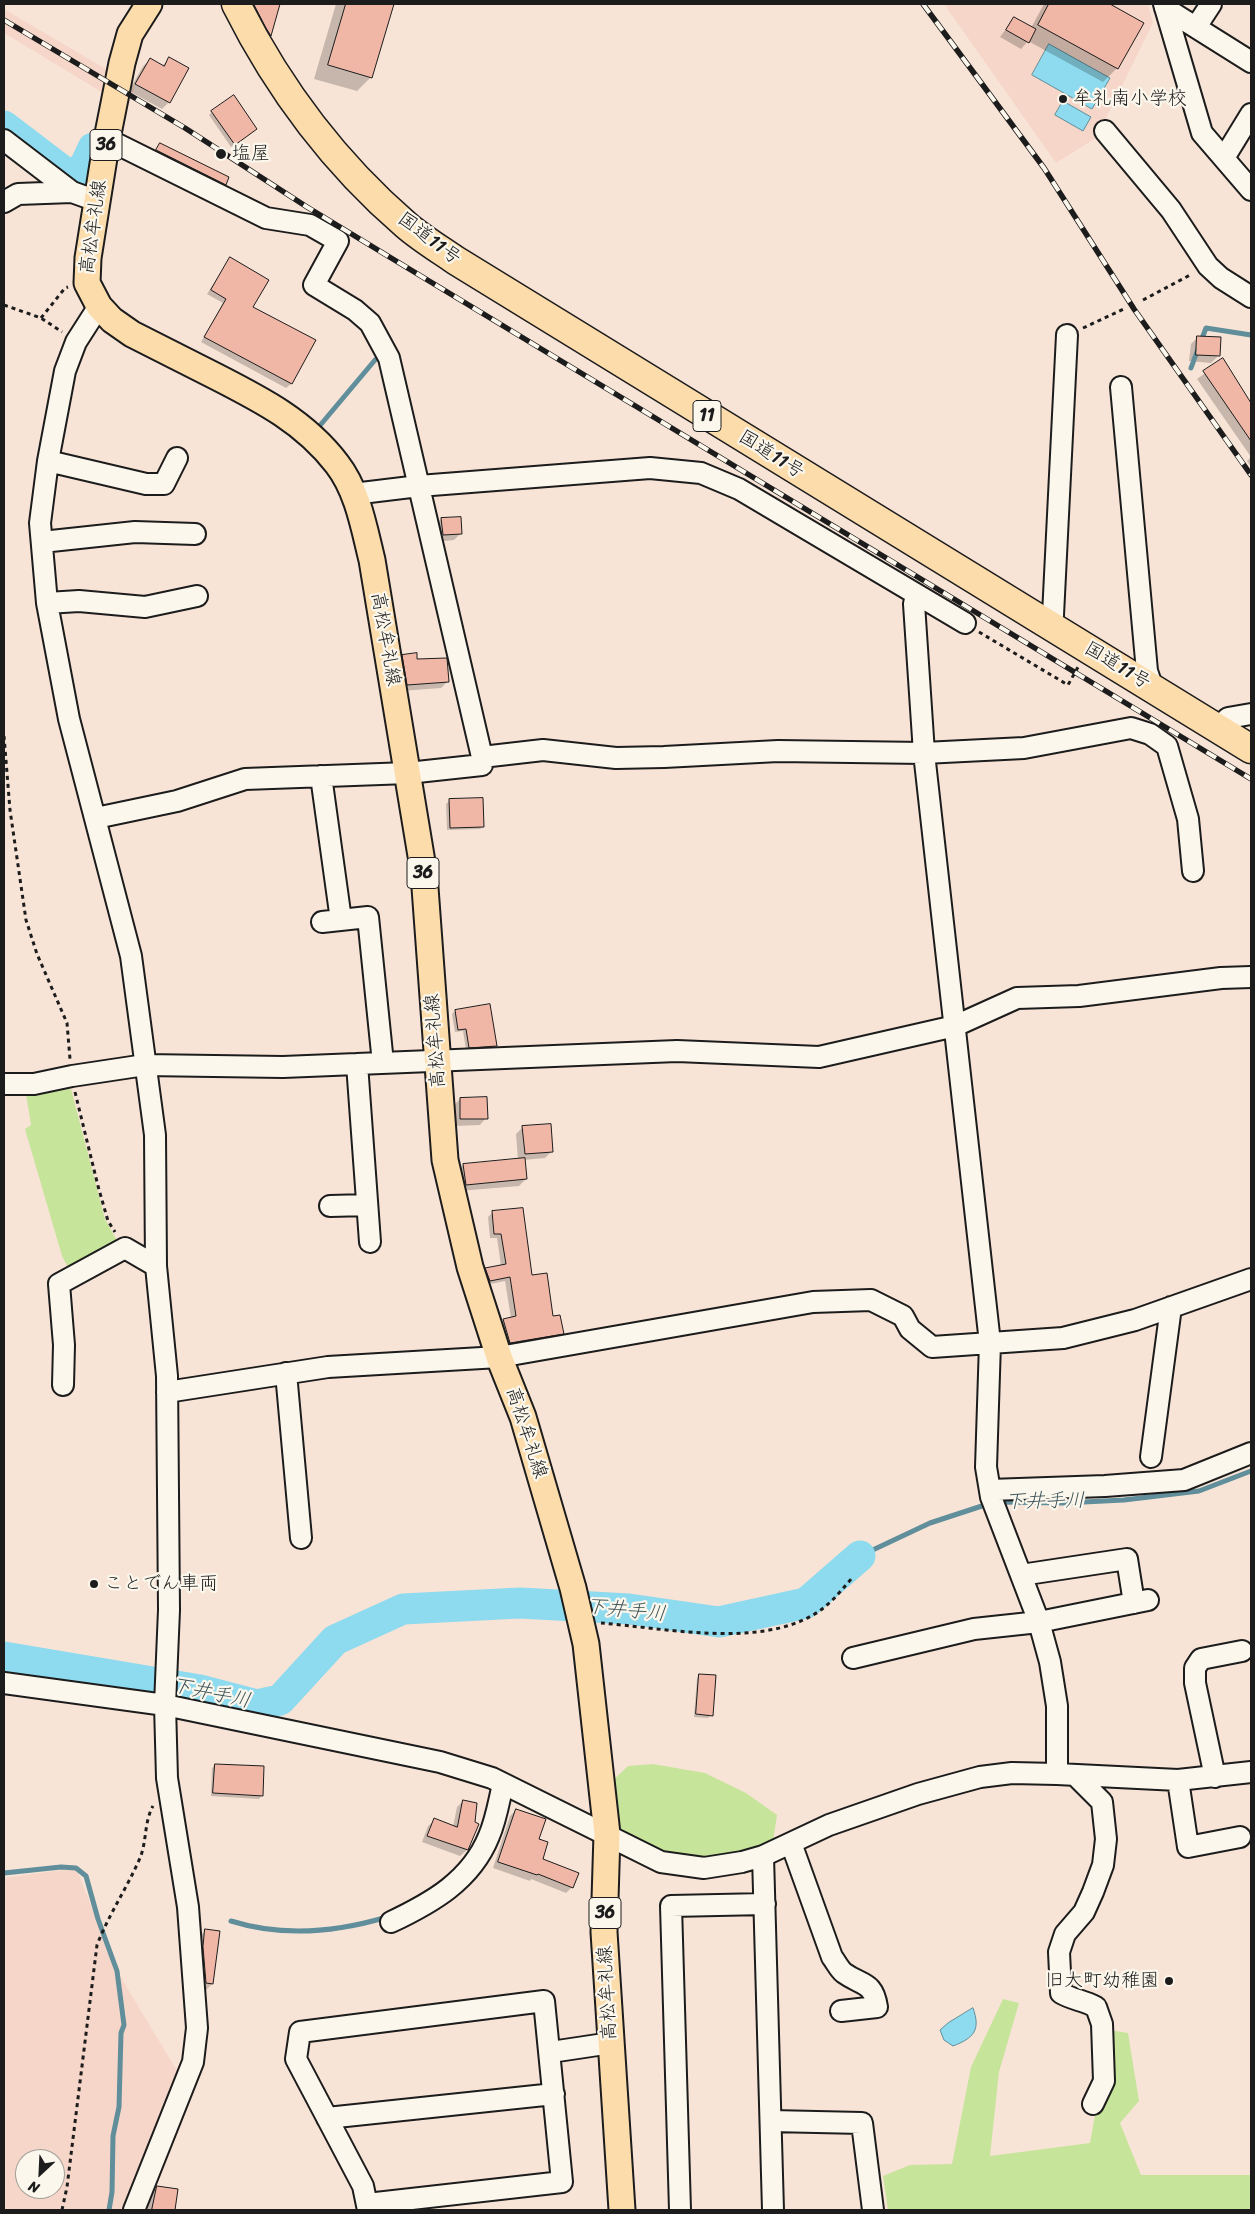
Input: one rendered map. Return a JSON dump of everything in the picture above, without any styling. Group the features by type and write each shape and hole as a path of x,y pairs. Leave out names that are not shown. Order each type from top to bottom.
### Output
{"highway":[{"name":"国道11号","path":"236,4 288,96 324,142 363,184 407,226 455,260 1251,749"}],"main road":[{"name":"高松牟礼線","path":"143,6 130,34 122,63 96,201 88,258 87,284 99,306 112,320 132,334 273,406 308,431 338,465 353,494 363,521 372,560 424,874 445,1160 470,1267 499,1356 523,1417 573,1588 586,1644 607,1834 604,1932 622,2210"}],"street":[{"path":"1196,28 1211,4"},
{"path":"1165,6 1196,28 1251,62"},
{"path":"1165,6 1202,133 1251,190"},
{"path":"1224,158 1251,114"},
{"path":"1105,132 1171,210 1208,266 1221,278 1251,297"},
{"path":"96,818 177,801 245,778 408,773 482,764 482,756 390,358 370,323 355,310 314,285 338,241 310,226 266,218 107,139"},
{"path":"4,140 72,192 96,201"},
{"path":"4,202 18,194 72,192"},
{"path":"99,306 76,342 65,371 48,461 40,523 47,603 69,719 131,956 155,1135 156,1266 167,1392 169,1610 165,1701 167,1778 188,1907 197,2028 193,2062 134,2210"},
{"path":"1050,626 1053,615 1067,336"},
{"path":"1121,387 1147,671 1153,689"},
{"path":"48,461 146,484 164,484 177,458"},
{"path":"353,494 419,486 650,468 701,473 739,489 964,623"},
{"path":"42,542 135,532 195,534"},
{"path":"916,595 914,604 924,753 990,1343 986,1467 991,1493 1039,1622 1050,1662 1066,1774 1102,1802 1106,1839 1103,1865 1084,1912 1065,1934 1059,1952 1061,1992 1073,2000 1083,2000 1096,2007 1102,2024 1104,2080 1093,2104"},
{"path":"47,603 79,601 145,607 197,596"},
{"path":"1218,728 1228,718 1251,714"},
{"path":"482,756 543,750 616,758 778,751 924,753 1024,748 1131,728 1150,734 1168,746 1188,819 1193,871"},
{"path":"321,776 332,921 368,917 383,1063"},
{"path":"4,1084 34,1084 145,1065 283,1067 677,1051 819,1057 955,1026 1017,998 1079,996 1221,978 1251,977"},
{"path":"357,1064 370,1242"},
{"path":"330,1206 368,1205"},
{"path":"63,1385 64,1345 59,1284 125,1248 156,1266"},
{"path":"167,1392 328,1367 499,1356 813,1302 871,1300 903,1316 910,1329 932,1347 1062,1338 1134,1320 1251,1279"},
{"path":"1151,1457 1171,1307"},
{"path":"286,1373 301,1538"},
{"path":"991,1493 1184,1480 1251,1453"},
{"path":"853,1658 974,1629 1039,1622 1141,1602 1127,1559 1020,1575"},
{"path":"1215,1777 1195,1683 1195,1668 1201,1659 1242,1651"},
{"path":"4,1683 165,1701 440,1762 492,1778 661,1862 704,1868 742,1862 763,1856 829,1825 892,1803 980,1777 1012,1773 1178,1780 1251,1772"},
{"path":"1178,1780 1188,1847 1240,1837"},
{"path":"390,1922 448,1890 466,1874 489,1837 504,1784"},
{"path":"791,1843 832,1957 842,1971 867,1984 875,1994 877,2007 841,2011"},
{"path":"763,1856 773,2210"},
{"path":"680,2210 671,1906 765,1904"},
{"path":"544,2002 551,2052 562,2182 368,2207 363,2186 296,2059 300,2032 544,2002"},
{"path":"551,2052 611,2043"},
{"path":"327,2118 554,2094"},
{"path":"771,2121 862,2123 873,2210"}],"path":[{"path":"1143,300 1208,266"},
{"path":"42,318 65,288 87,284"},
{"path":"4,305 42,318 76,342"},
{"path":"1067,336 1126,308"},
{"path":"964,623 1068,685 1082,660"},
{"path":"4,736 10,810 26,920 37,954 67,1023 72,1076 98,1186 108,1221 125,1248"},
{"path":"580,1619 688,1632 759,1632 796,1624 814,1615 831,1602 852,1578"},
{"path":"62,2210 67,2186 97,1945 104,1926 141,1855 147,1816 167,1778"}],"shaded area":[{"name":"牟礼南小学校","path":"944,4 1148,4 1153,23 1096,138 1056,163"},
{"path":"4,9 135,86 128,108 4,33"},
{"path":"76,1868 117,1971 182,2079 131,2210 4,2210 4,1878"}],"green space":[{"path":"25,1088 40,1092 71,1089 105,1219 121,1248 71,1273 62,1256 25,1129 31,1125"},
{"path":"653,1764 705,1773 746,1793 777,1815 772,1848 701,1865 661,1857 622,1833 609,1784 628,1766"},
{"path":"1003,1999 1019,2003 999,2072 990,2156 1090,2143 1110,2030 1128,2033 1139,2101 1120,2123 1141,2175 1251,2175 1251,2210 888,2210 883,2176 910,2165 952,2164 971,2067"}],"water":[{"path":"1049,44 1110,78 1092,109 1032,75"},
{"path":"1063,101 1091,117 1083,131 1055,115"},
{"path":"973,2008 976,2028 971,2036 953,2046 944,2040 940,2030"}],"building":[{"path":"254,4 280,4 271,36 266,28"},
{"path":"346,4 394,4 372,78 328,65"},
{"path":"1049,4 1110,4 1144,23 1118,69 1038,25"},
{"path":"1014,17 1036,29 1029,43 1006,30"},
{"path":"169,57 189,68 170,103 135,84 150,58 164,66"},
{"path":"234,95 257,129 235,145 211,111"},
{"path":"160,143 229,177 226,185 156,150"},
{"path":"230,257 269,280 253,307 316,340 292,384 204,337 226,299 211,290"},
{"path":"1197,336 1221,337 1220,356 1196,355"},
{"path":"1223,358 1251,403 1251,441 1203,371"},
{"path":"461,517 462,534 443,535 441,518"},
{"path":"417,653 417,659 447,658 449,682 407,685 402,655"},
{"path":"483,798 484,827 450,828 449,799"},
{"path":"490,1004 497,1046 469,1048 466,1029 458,1030 455,1010"},
{"path":"487,1097 488,1119 460,1119 460,1098"},
{"path":"551,1124 553,1152 525,1154 522,1126"},
{"path":"525,1158 527,1179 466,1185 463,1164"},
{"path":"523,1208 532,1275 547,1273 553,1316 560,1315 564,1334 510,1343 503,1319 516,1316 510,1277 490,1281 485,1268 506,1264 501,1234 494,1234 492,1211"},
{"path":"699,1674 716,1675 713,1716 696,1714"},
{"path":"215,1764 264,1766 263,1796 213,1793"},
{"path":"463,1800 477,1803 475,1822 479,1824 468,1850 427,1836 434,1818 457,1827"},
{"path":"516,1809 546,1819 539,1839 548,1842 543,1859 579,1873 573,1888 538,1874 498,1862"},
{"path":"205,1929 220,1931 213,1984 206,1983 203,1947"},
{"path":"157,2186 178,2189 175,2210 152,2210"}],"waterway":[{"path":"4,126 67,174 77,173 85,165 93,148"},
{"path":"1201,341 1206,328 1251,335"},
{"path":"1191,368 1198,349"},
{"path":"317,429 375,360"},
{"name":"下井手川","path":"996,1502 1063,1503 1124,1500 1199,1491 1251,1471"},
{"name":"下井手川","path":"860,1556 930,1523 988,1504"},
{"name":"下井手川","path":"4,1657 200,1690 257,1705 280,1700 335,1640 403,1609 520,1603 629,1609 719,1622 806,1603 860,1556"},
{"path":"4,1873 61,1867 76,1868 86,1876 98,1919 117,1971 124,2025 121,2033 119,2107 113,2136 112,2192 109,2210"},
{"path":"231,1921 270,1929 309,1931 349,1926 387,1917"}],"railway":[{"path":"923,4 1044,168 1134,309 1251,475"},
{"path":"4,20 185,128 307,207 1251,779"}],"place":[{"name":"牟礼南小学校","path":"1063,99"},
{"name":"塩屋","path":"221,154"},
{"name":"ことでん車両","path":"94,1584"},
{"name":"旧大町幼稚園","path":"1169,1981"}]}
